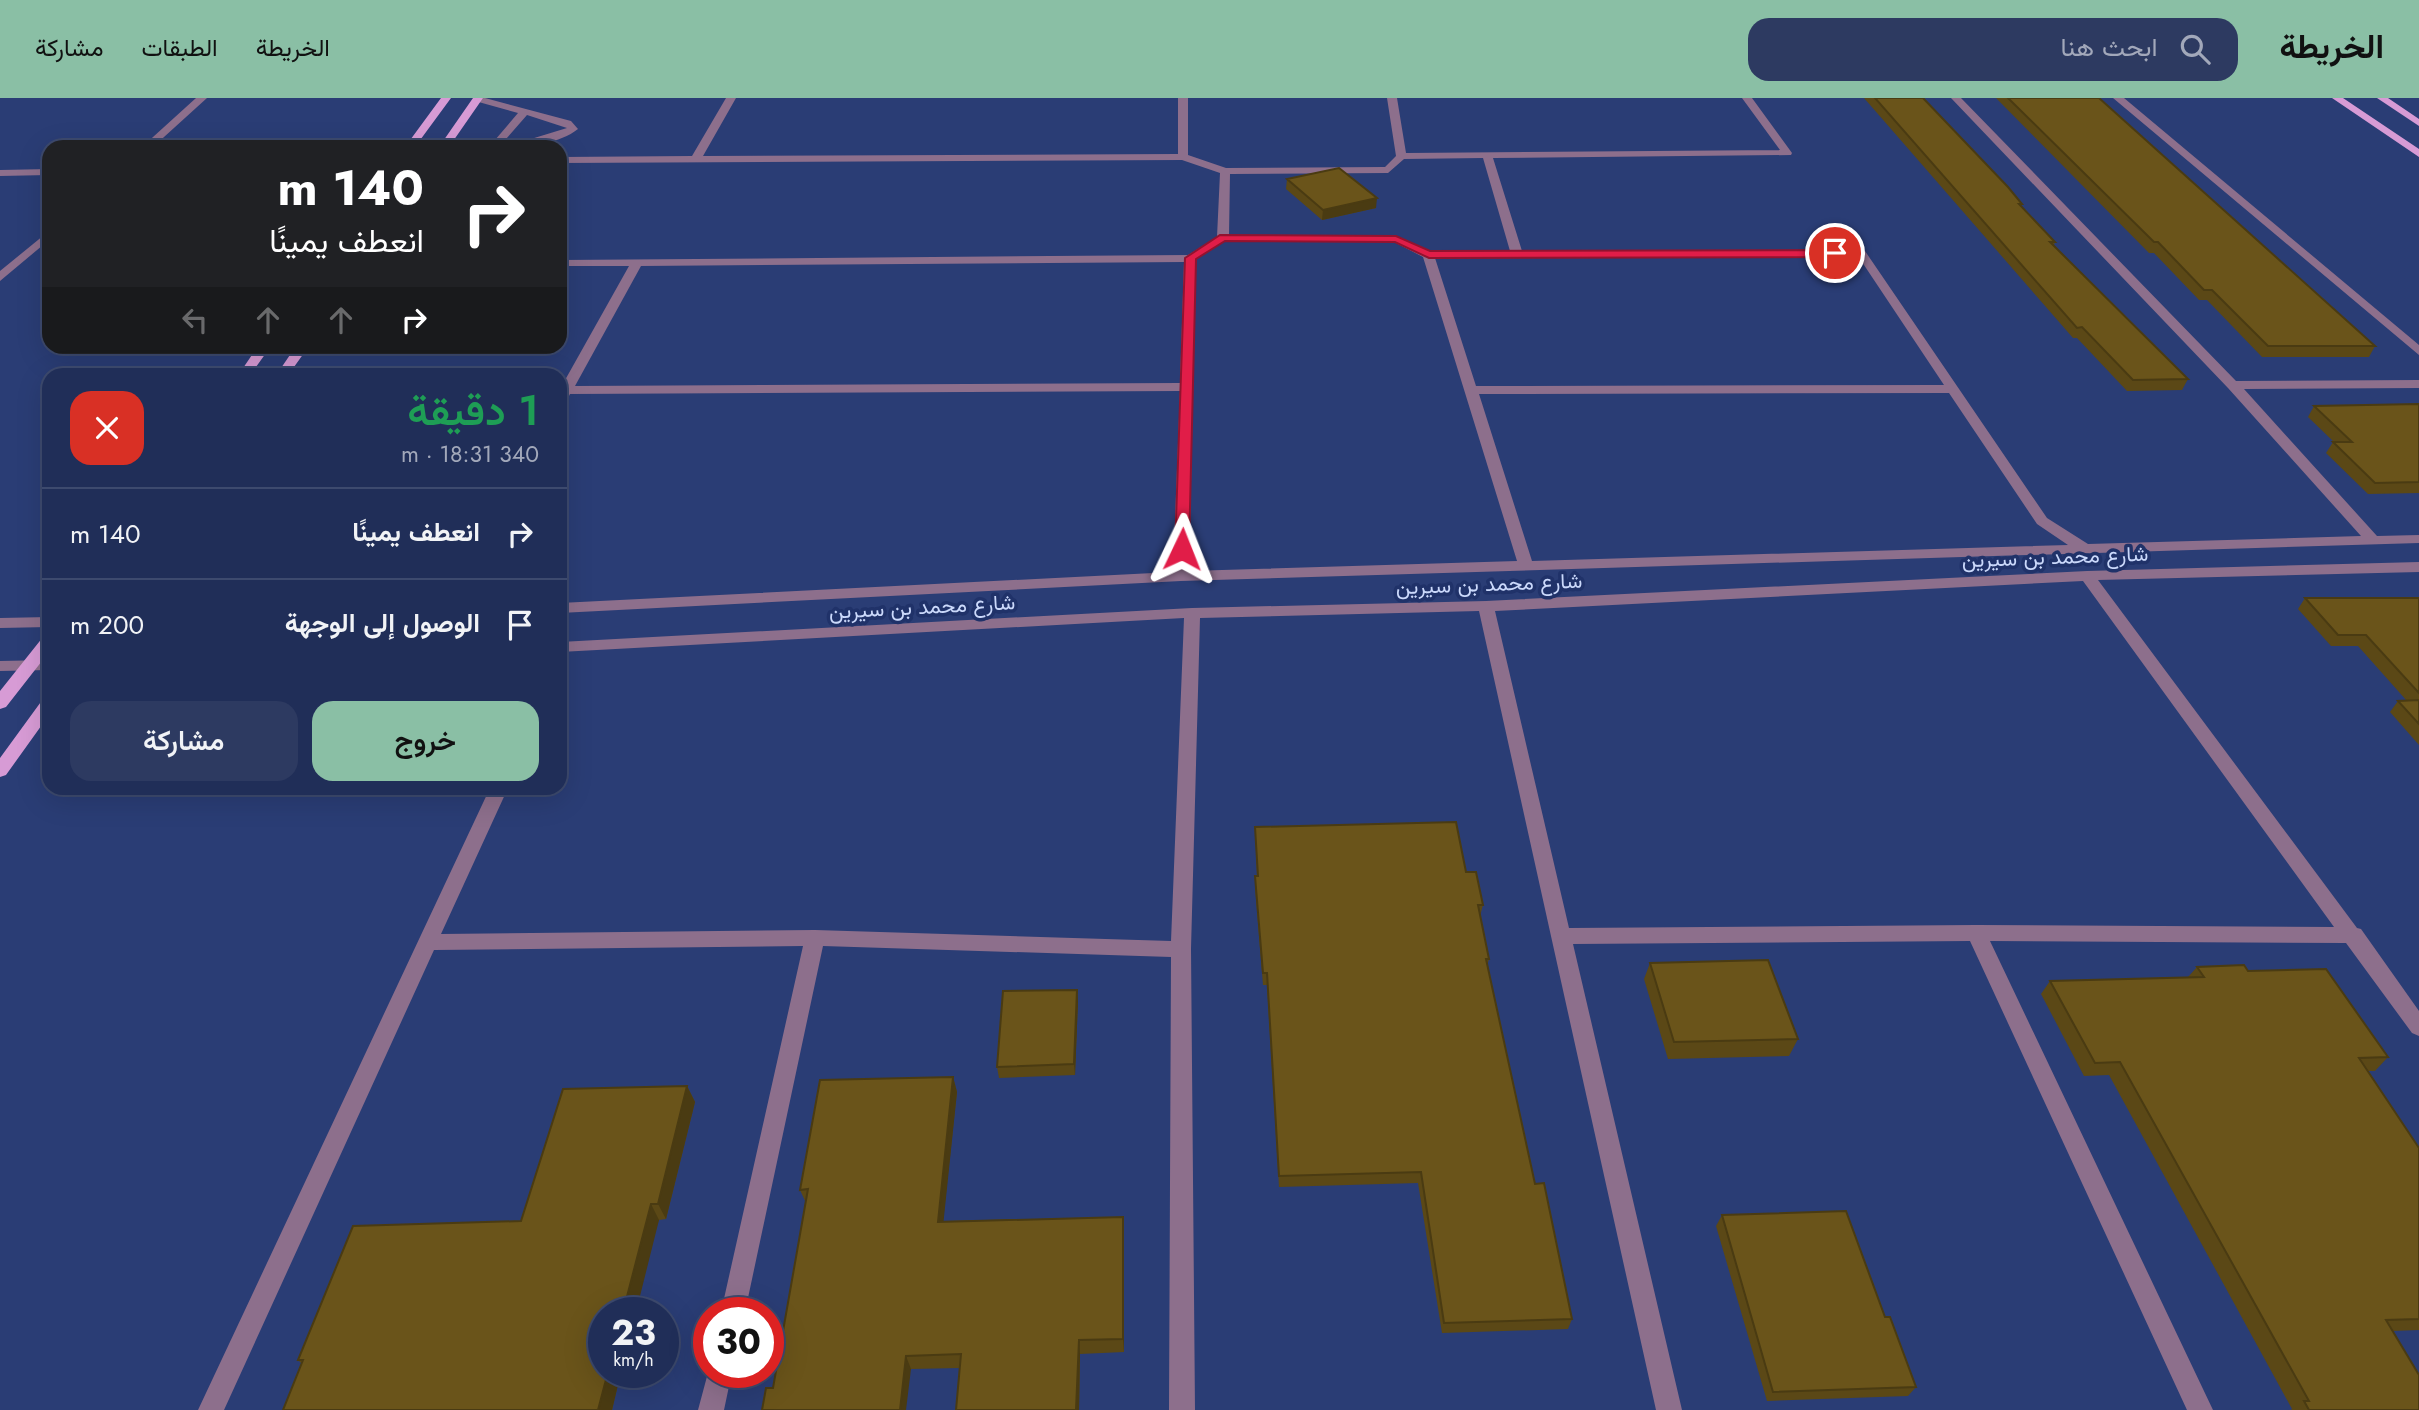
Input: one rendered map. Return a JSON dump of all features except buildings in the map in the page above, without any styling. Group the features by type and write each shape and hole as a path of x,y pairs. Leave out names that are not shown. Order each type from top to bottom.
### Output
{"main road":[{"path":"415,140 446,98"},
{"path":"449,140 478,98"},
{"path":"2337,98 2419,154"},
{"path":"2382,98 2419,123"},
{"path":"0,702 42,649"},
{"path":"0,771 42,713"}],"street":[{"path":"155,140 202,98"},
{"path":"478,98 567,123 573,129 541,140"},
{"path":"696,159 731,98"},
{"path":"1183,98 1183,157"},
{"path":"1392,98 1401,156"},
{"path":"567,160 1183,157 1225,171 1388,170 1401,156 1787,153 1747,98"},
{"path":"1956,98 2233,385 2373,540"},
{"path":"2118,98 2419,351"},
{"path":"500,140 525,111"},
{"path":"1487,155 1517,254"},
{"path":"1223,238 1225,171"},
{"path":"0,173 42,172"},
{"path":"567,263 1190,258 1223,238 1396,239 1429,254 1861,253 2042,521 2085,549"},
{"path":"0,277 42,240"},
{"path":"1429,254 1526,565"},
{"path":"1181,576 1190,258"},
{"path":"567,388 637,262"},
{"path":"2233,385 2419,384"},
{"path":"567,395 1187,387"},
{"path":"1471,390 1953,389"},
{"name":"شارع محمد بن سيرين","path":"567,608 1181,576 2419,539"},
{"name":"شارع محمد بن سيرين","path":"567,650 1192,613 1486,606 2087,576 2417,570"},
{"path":"2087,576 2354,935 2419,1027"},
{"path":"1486,606 1669,1410"},
{"path":"1182,1410 1181,949 1192,613"},
{"path":"0,623 42,622"},
{"path":"0,666 42,665"},
{"path":"211,1410 496,795"},
{"path":"1562,936 1976,933 2354,935"},
{"path":"1976,933 2200,1410"},
{"path":"426,942 815,938 1181,949"},
{"path":"736,1297 815,938"},
{"path":"711,1410 716,1388"}],"route":[{"path":"1182,549 1190,258 1223,238 1396,239 1429,254 1835,253"}]}
